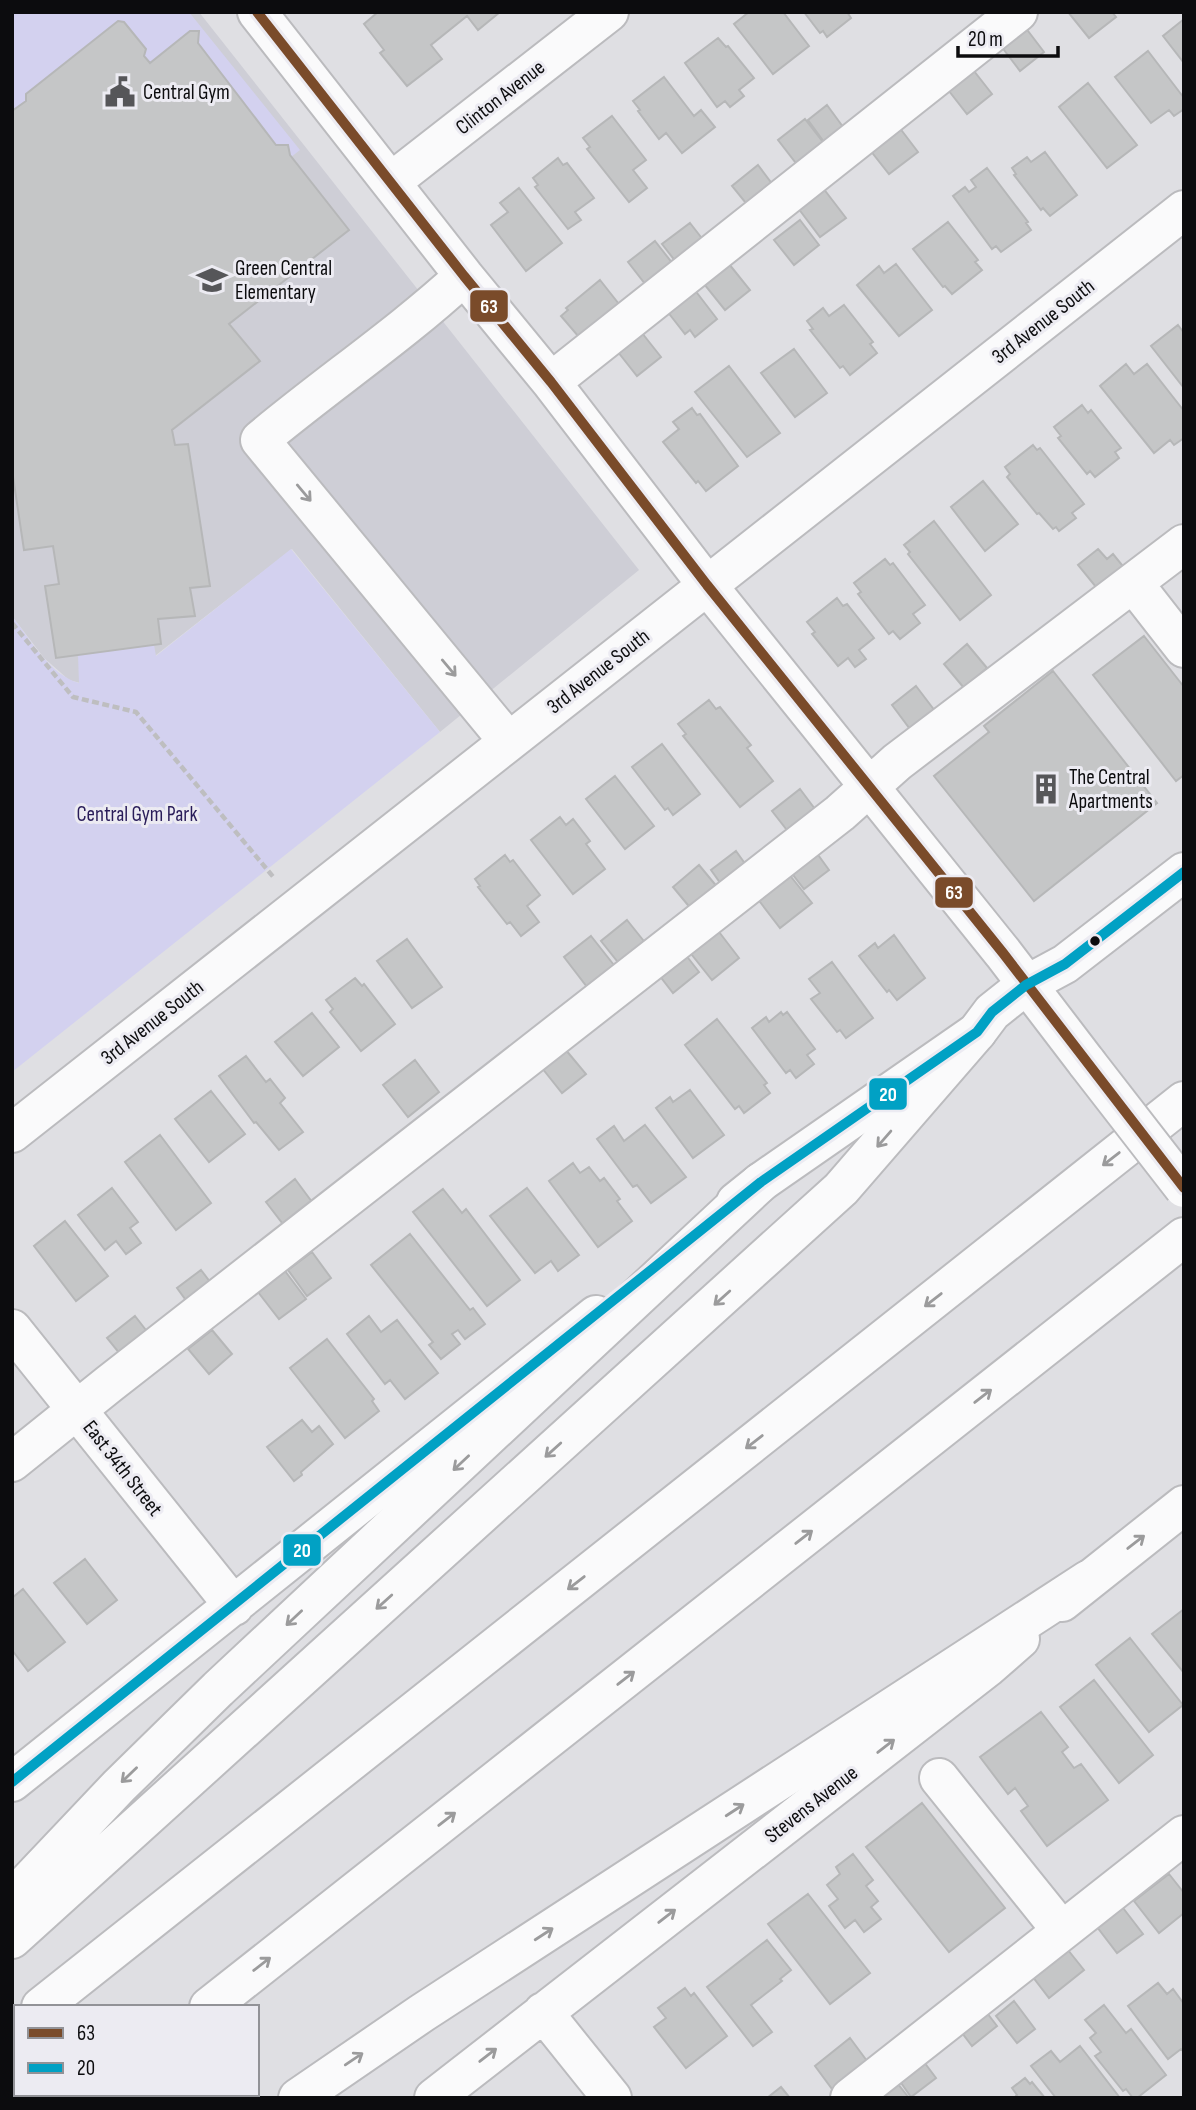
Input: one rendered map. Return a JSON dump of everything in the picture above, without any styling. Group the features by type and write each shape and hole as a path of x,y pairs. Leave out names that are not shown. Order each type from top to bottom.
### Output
{"main road":[{"path":"257,12 464,276 551,382 707,585 870,786 1184,1188"},
{"name":"Clinton Avenue","path":"391,182 566,25 609,12"},
{"path":"551,382 1018,12"},
{"name":"3rd Avenue South","path":"12,1133 1184,210"},
{"path":"464,276 433,304 260,440 508,741"},
{"path":"12,1462 829,822 908,754 1184,544"},
{"path":"1134,584 1184,648"},
{"path":"12,1939 841,1189 992,1012 1026,985 1065,964 1184,872"},
{"path":"12,1782 761,1182 977,1032"},
{"path":"44,2005 1184,1101"},
{"path":"12,1899 119,1786 218,1689 761,1182"},
{"path":"212,2005 1184,1237"},
{"name":"East 34th Street","path":"12,1329 234,1606"},
{"name":"Stevens Avenue","path":"435,2098 988,1667 1088,1580 1184,1505"},
{"path":"298,2098 422,2013 1088,1580"},
{"path":"939,1778 1062,1931"},
{"path":"850,2098 1184,1835"},
{"path":"543,2012 612,2098"}],"path":[{"path":"12,623 73,697 136,712 275,879"}],"shaded area":[{"name":"Green Central Elementary","path":"12,12 199,12 639,570 440,732 292,549 110,691 69,680 44,658 12,616"}],"green space":[{"path":"12,12 189,12 300,150 117,294 12,162"},
{"name":"Central Gym Park","path":"291,549 440,732 12,1072 12,616 50,664 69,679 79,683 78,655 154,645 156,656"}],"building":[{"path":"378,12 500,12 478,30 467,16 431,45 442,59 407,86 380,53 384,50 364,24"},
{"path":"749,12 783,12 809,46 773,74 734,24"},
{"path":"804,12 847,12 851,18 827,37 823,31 820,33"},
{"path":"1068,12 1112,12 1116,17 1089,38"},
{"path":"1184,19 1184,63 1163,36"},
{"path":"118,21 124,22 146,49 144,56 150,63 190,31 199,31 198,43 276,145 288,145 290,155 349,230 229,324 260,361 172,430 175,445 188,444 210,586 190,588 195,616 158,619 161,644 56,658 45,586 59,584 53,546 24,550 12,470 12,111 26,101 26,94"},
{"path":"1025,27 1044,52 1020,71 1001,46"},
{"path":"718,38 754,78 739,90 744,96 730,107 725,101 717,107 685,63"},
{"path":"1148,51 1184,98 1184,109 1174,116 1169,110 1151,123 1115,77"},
{"path":"974,71 992,94 967,114 949,91"},
{"path":"664,77 694,116 701,110 715,127 682,153 666,133 659,139 633,101"},
{"path":"1088,83 1137,145 1107,168 1059,107"},
{"path":"827,105 846,131 827,146 808,120"},
{"path":"612,116 646,160 633,170 647,188 629,202 587,149 590,147 583,138"},
{"path":"805,119 826,146 799,167 778,140"},
{"path":"899,127 918,152 889,174 870,150"},
{"path":"1045,152 1077,195 1050,216 1043,208 1041,210 1014,175 1016,174 1012,168 1027,157 1031,162"},
{"path":"558,158 563,165 567,163 594,198 575,212 581,220 568,229 535,187 538,185 533,178"},
{"path":"758,165 779,193 754,213 732,186"},
{"path":"987,168 1028,222 1026,223 1031,230 1001,252 996,246 992,249 953,196 965,187 969,192 976,187 971,180"},
{"path":"519,188 562,243 526,271 491,225 508,212 500,203"},
{"path":"823,188 846,218 820,237 798,208"},
{"path":"800,220 819,245 794,265 774,240"},
{"path":"948,222 978,260 975,262 982,270 952,294 943,287 913,249"},
{"path":"690,223 711,250 683,271 662,244"},
{"path":"655,241 680,273 653,294 628,262"},
{"path":"729,264 750,290 725,310 704,284"},
{"path":"896,264 932,310 899,336 857,285 879,266 884,273"},
{"path":"600,280 626,313 584,343 561,316 568,310 566,308"},
{"path":"694,289 717,319 695,337 690,330 685,334 667,311"},
{"path":"844,305 873,342 870,344 877,353 850,375 843,366 840,368 810,330 813,329 807,321 823,308 829,316"},
{"path":"1178,325 1184,333 1184,388 1151,346"},
{"path":"642,333 661,357 637,376 618,352"},
{"path":"794,349 827,393 795,417 761,373"},
{"path":"1126,364 1134,374 1147,364 1184,411 1184,438 1174,445 1170,440 1154,453 1100,386"},
{"path":"729,366 780,433 747,457 695,392"},
{"path":"1082,405 1088,413 1091,410 1121,448 1115,452 1119,458 1095,477 1090,471 1087,474 1058,438 1061,436 1054,427"},
{"path":"692,408 697,415 700,414 738,466 706,491 698,481 696,483 663,442 679,429 673,422"},
{"path":"1033,445 1037,450 1040,448 1084,504 1072,513 1076,518 1059,531 1037,514 1007,477 1010,474 1005,467"},
{"path":"983,481 1018,524 985,551 951,507"},
{"path":"934,521 991,595 960,620 908,554 910,552 904,545"},
{"path":"1098,549 1107,559 1113,554 1131,576 1105,598 1078,565"},
{"path":"885,559 890,565 893,563 925,605 913,614 920,623 900,639 893,631 889,634 858,594 861,592 854,583"},
{"path":"837,598 843,606 847,604 874,638 859,650 866,659 855,667 848,658 838,666 812,634 815,632 807,622"},
{"path":"1144,636 1184,687 1184,775 1176,781 1093,675"},
{"path":"967,644 987,668 964,688 944,664"},
{"name":"The Central Apartments","path":"1053,671 1157,803 1034,901 934,776 989,732 984,726"},
{"path":"916,686 935,711 910,729 892,705"},
{"path":"709,700 716,709 720,707 751,745 747,748 773,781 740,807 683,736 686,734 678,724"},
{"path":"662,744 700,794 673,815 668,808 665,810 632,767"},
{"path":"615,776 654,826 625,849 586,799"},
{"path":"800,789 821,817 794,839 772,811"},
{"path":"560,817 566,825 573,819 590,841 586,844 605,869 573,894 531,840"},
{"path":"736,851 751,872 726,891 711,870"},
{"path":"816,852 829,870 804,889 790,871"},
{"path":"505,855 510,862 513,860 540,895 527,906 539,922 521,936 510,922 507,924 478,887 480,886 475,879"},
{"path":"699,865 723,894 697,916 673,887"},
{"path":"788,873 812,903 780,928 757,898"},
{"path":"627,920 651,950 625,971 601,941"},
{"path":"716,928 739,958 712,980 688,950"},
{"path":"894,935 925,978 897,1000 889,990 887,992 859,956 875,943 878,948"},
{"path":"591,936 621,974 594,996 564,957"},
{"path":"407,939 442,987 412,1008 377,961"},
{"path":"685,954 699,972 673,993 659,975"},
{"path":"832,962 873,1018 846,1038 840,1030 837,1032 811,999 820,993 809,979"},
{"path":"355,978 362,986 364,984 395,1024 361,1051 330,1012 333,1009 326,1000"},
{"path":"781,1012 783,1015 787,1012 815,1049 807,1055 814,1064 796,1078 790,1070 786,1073 752,1028 766,1017 769,1022"},
{"path":"312,1013 339,1047 303,1076 275,1042"},
{"path":"717,1019 767,1083 764,1085 770,1093 744,1113 739,1106 735,1109 685,1045"},
{"path":"565,1049 586,1074 562,1093 542,1068"},
{"path":"246,1056 266,1082 270,1079 285,1098 280,1103 303,1132 279,1150 256,1122 254,1123 219,1076"},
{"path":"415,1060 439,1092 408,1117 383,1085"},
{"path":"690,1090 724,1135 693,1158 656,1108 670,1097 673,1102"},
{"path":"211,1091 245,1134 209,1162 175,1119"},
{"path":"645,1125 686,1177 651,1203 637,1185 633,1187 597,1139 614,1126 624,1141"},
{"path":"160,1135 211,1203 176,1230 125,1162"},
{"path":"573,1163 580,1173 589,1167 600,1181 604,1178 632,1221 598,1247 549,1181"},
{"path":"295,1179 315,1206 286,1228 266,1202"},
{"path":"112,1188 138,1222 130,1228 141,1243 126,1254 116,1241 105,1250 78,1215"},
{"path":"527,1188 579,1255 558,1271 551,1261 535,1273 490,1216"},
{"path":"443,1189 462,1213 466,1209 520,1280 487,1306 413,1212"},
{"path":"65,1221 108,1276 76,1301 34,1246"},
{"path":"410,1234 470,1310 473,1308 485,1324 465,1339 458,1330 452,1334 460,1344 441,1359 429,1345 433,1342 371,1265"},
{"path":"312,1252 331,1278 307,1296 288,1270"},
{"path":"201,1270 220,1295 196,1314 177,1288"},
{"path":"285,1271 306,1299 279,1319 258,1292"},
{"path":"135,1316 156,1343 129,1365 107,1338"},
{"path":"369,1316 381,1332 397,1320 438,1373 405,1399 390,1380 385,1384 347,1334"},
{"path":"212,1330 232,1354 209,1374 188,1349"},
{"path":"327,1339 374,1399 372,1401 379,1411 345,1438 290,1368"},
{"path":"302,1420 312,1432 319,1426 333,1444 294,1481 267,1447"},
{"path":"85,1559 117,1600 87,1624 54,1583"},
{"path":"23,1589 65,1642 28,1671 12,1650 12,1598"},
{"path":"1184,1609 1184,1673 1152,1634"},
{"path":"1130,1638 1183,1705 1149,1732 1096,1665"},
{"path":"1094,1680 1153,1755 1119,1783 1060,1707"},
{"path":"1041,1712 1068,1747 1062,1752 1074,1768 1081,1764 1108,1800 1047,1846 1021,1811 1028,1806 1015,1788 1008,1794 980,1757"},
{"path":"922,1803 1005,1908 949,1952 866,1847"},
{"path":"853,1854 873,1880 866,1886 878,1901 871,1907 881,1919 864,1932 855,1920 845,1928 829,1906 838,1899 827,1885 840,1874 836,1867"},
{"path":"1169,1874 1184,1893 1184,1913 1159,1933 1134,1901"},
{"path":"808,1894 870,1973 830,2004 768,1924"},
{"path":"1120,1904 1143,1934 1117,1953 1094,1923"},
{"path":"767,1940 791,1970 780,1979 782,1981 751,2005 772,2032 753,2046 707,1987"},
{"path":"1064,1945 1084,1970 1049,1998 1029,1972"},
{"path":"1158,1983 1167,1994 1173,1989 1184,2004 1184,2052 1181,2049 1168,2059 1128,2006"},
{"path":"685,1988 691,1996 694,1993 727,2036 686,2068 654,2027 666,2018 658,2008"},
{"path":"1014,2001 1035,2029 1017,2043 996,2016"},
{"path":"1104,2005 1126,2033 1131,2029 1166,2075 1137,2098 1133,2098 1126,2089 1123,2091 1095,2056 1101,2052 1090,2038 1096,2033 1085,2020"},
{"path":"984,2009 997,2026 972,2046 959,2029"},
{"path":"850,2038 870,2065 835,2093 815,2066"},
{"path":"1080,2046 1120,2098 1056,2098 1031,2066 1051,2051 1060,2062"},
{"path":"921,2058 936,2078 911,2097 897,2077"},
{"path":"1025,2078 1030,2084 1032,2082 1045,2098 1014,2098 1017,2095 1012,2088"},
{"path":"894,2079 909,2098 870,2098"},
{"path":"781,2087 790,2098 767,2098"}],"transit line":[{"name":"63","path":"257,12 464,276 551,382 707,585 1003,953 1184,1188"},
{"name":"20","path":"12,1782 761,1182 977,1032 992,1012 1026,985 1065,964 1184,872"}],"place":[{"name":"Central Gym","path":"120,92"},
{"name":"Green Central Elementary","path":"212,280"},
{"name":"The Central Apartments","path":"1046,789"}]}
